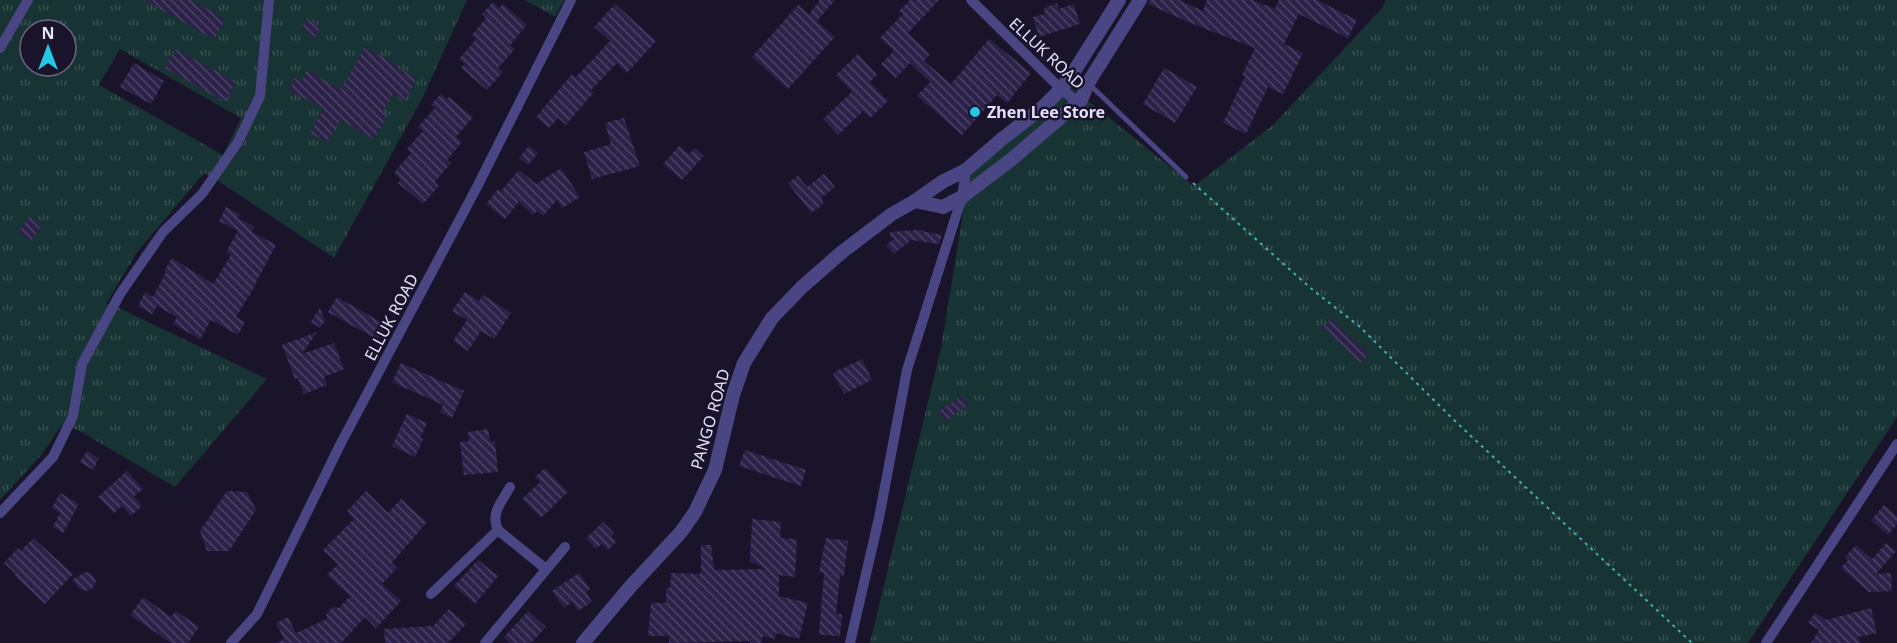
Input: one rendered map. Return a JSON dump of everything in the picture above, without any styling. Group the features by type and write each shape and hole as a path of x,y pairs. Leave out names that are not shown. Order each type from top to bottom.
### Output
{"street":[{"path":"0,48 28,0"},
{"path":"0,513 53,457 73,416 82,364 120,294 163,232 202,195 238,142 260,96 269,0"},
{"name":"ELLUK ROAD","path":"231,643 257,614 341,443 478,184 571,0"},
{"name":"ELLUK ROAD","path":"971,0 1061,89 1078,102"},
{"name":"PANGO ROAD","path":"583,643 630,587 681,532 695,512 715,470 733,395 744,363 772,318 802,287 842,252 892,214 942,182 966,170 1043,107 1073,73 1119,0"},
{"path":"915,201 943,207 962,197 1012,159 1078,102 1140,0"},
{"path":"850,643 879,518 907,370 962,197 966,170"},
{"path":"1766,643 1897,444"},
{"path":"510,487 494,514 494,522 498,530 546,569"},
{"path":"431,594 498,530"},
{"path":"485,643 565,547"}],"lane":[{"path":"1073,73 1088,83 1186,177"}],"path":[{"path":"1186,177 1314,291 1359,326 1456,422 1692,643"}],"green space":[{"path":"0,0 467,0 422,99 334,258 204,173 138,251 106,304 119,308 267,379 175,487 78,430 62,425 42,454 0,500","holes":["120,49 241,118 223,155 99,85"]},
{"path":"525,0 564,0 555,17"},
{"path":"1386,0 1897,0 1897,417 1748,643 870,643 941,348 970,170 1071,87 1194,186 1273,125 1382,8"}],"building":[{"path":"144,0 191,0 225,19 214,39"},
{"path":"820,0 835,0 817,21 835,37 788,89 752,57 798,5 809,14"},
{"path":"910,0 939,0 908,33 930,54 924,61 951,84 989,39 1031,73 1007,103 997,95 962,135 917,96 930,82 910,63 896,78 881,64 894,51 880,38 903,14 899,11"},
{"path":"1149,0 1179,0 1203,11 1207,0 1252,0 1275,9 1279,0 1317,0 1357,20 1348,38 1299,14 1284,44 1303,53 1283,94 1268,87 1246,134 1223,123 1255,48 1148,4"},
{"path":"493,2 499,8 503,4 527,25 510,45 515,49 498,68 503,72 487,90 461,68 465,64 459,59 476,39 472,35 486,18 482,14"},
{"path":"1057,3 1059,9 1074,4 1080,24 1039,37 1033,17 1045,14 1044,8"},
{"path":"615,4 656,41 627,73 617,63 591,90 594,92 566,125 558,118 549,128 536,117 572,74 576,77 610,41 594,27"},
{"path":"307,19 321,27 315,37 301,29"},
{"path":"365,47 417,78 405,101 393,94 382,112 388,115 374,139 340,120 327,143 310,133 324,108 289,90 296,76 303,80 307,70 341,89"},
{"path":"176,49 236,82 225,102 165,68"},
{"path":"858,54 877,75 870,82 888,101 870,118 863,111 838,135 823,119 852,92 836,75"},
{"path":"134,63 164,81 151,104 120,87"},
{"path":"1164,68 1197,87 1175,123 1143,104"},
{"path":"441,94 447,99 449,97 473,117 456,137 462,142 447,160 451,163 435,182 439,186 423,204 398,183 401,180 394,173 411,153 407,149 423,131 418,127 435,108 431,105"},
{"path":"624,118 640,166 592,179 584,152 611,144 605,123"},
{"path":"529,146 538,153 528,165 519,158"},
{"path":"679,146 689,154 695,148 704,156 682,180 663,164"},
{"path":"561,168 580,197 562,208 557,200 543,216 537,211 533,215 519,202 505,219 486,204 498,189 501,191 519,170 536,184"},
{"path":"824,174 835,187 821,198 824,204 811,213 788,183 798,176 807,187"},
{"path":"226,207 240,214 238,218 254,227 252,232 276,245 236,317 245,322 238,335 211,320 200,339 173,324 177,317 157,306 152,314 138,306 145,292 153,297 172,258 213,284 231,255 226,252 238,231 219,221"},
{"path":"29,217 42,225 31,241 18,233"},
{"path":"923,230 942,235 939,244 911,240 894,254 886,245 895,238 890,237 890,232"},
{"path":"465,292 479,301 483,295 511,313 494,339 481,331 468,351 453,341 467,320 452,311"},
{"path":"337,297 386,325 378,340 328,312"},
{"path":"320,308 325,321 320,328 311,322"},
{"path":"1331,319 1369,354 1360,363 1323,327"},
{"path":"317,332 302,354 334,343 344,369 324,377 327,385 304,394 298,378 295,379 282,345"},
{"path":"862,359 872,380 844,394 833,373"},
{"path":"401,363 464,391 452,418 440,412 443,405 392,382"},
{"path":"962,395 969,404 945,421 938,412"},
{"path":"407,414 427,423 415,457 392,446"},
{"path":"488,429 490,441 495,441 498,472 464,475 460,442 469,441 468,432"},
{"path":"745,450 806,470 801,486 739,466"},
{"path":"87,451 99,459 93,470 80,462"},
{"path":"545,468 568,492 541,518 522,499 540,482 535,477"},
{"path":"127,471 143,489 134,496 142,506 131,516 122,506 114,513 98,497"},
{"path":"227,491 247,492 256,510 229,551 207,551 200,531"},
{"path":"366,491 388,513 401,499 427,522 392,563 397,568 382,584 401,601 376,628 365,617 341,643 276,643 284,639 276,623 288,617 296,633 327,619 326,615 332,607 339,608 350,596 327,575 338,564 323,550 354,519 347,511"},
{"path":"60,493 79,504 63,533 53,527 60,513 52,508"},
{"path":"1884,505 1897,516 1897,524 1888,535 1871,520"},
{"path":"752,519 781,522 780,538 797,539 795,577 779,575 779,596 808,603 799,639 776,633 775,639 763,636 761,643 750,643 751,641 669,643 669,636 648,636 651,603 666,603 666,588 670,588 671,573 701,573 701,545 711,545 714,570 766,569 750,561"},
{"path":"603,522 614,533 611,536 616,542 608,550 602,544 596,549 586,538"},
{"path":"33,538 73,574 45,604 4,563 18,548 21,551"},
{"path":"826,538 848,541 844,576 840,575 836,614 842,614 840,636 819,635 824,573 819,572"},
{"path":"1886,543 1896,551 1876,574 1891,573 1892,591 1869,592 1841,568 1848,560 1845,557 1856,545 1872,559"},
{"path":"478,560 498,576 475,604 454,586"},
{"path":"85,572 91,573 96,581 92,589 86,591 80,589 72,580"},
{"path":"579,573 590,589 586,592 592,602 578,611 572,602 564,608 552,591"},
{"path":"143,597 171,617 176,611 199,627 188,643 171,643 130,615"},
{"path":"1871,608 1877,633 1858,637 1860,643 1811,643 1819,630 1808,623 1815,613 1826,620"},
{"path":"449,609 466,624 448,643 385,643 384,629 433,626"},
{"path":"528,611 546,627 531,643 510,643 504,637"}],"place":[{"name":"Zhen Lee Store","path":"975,112"}]}
